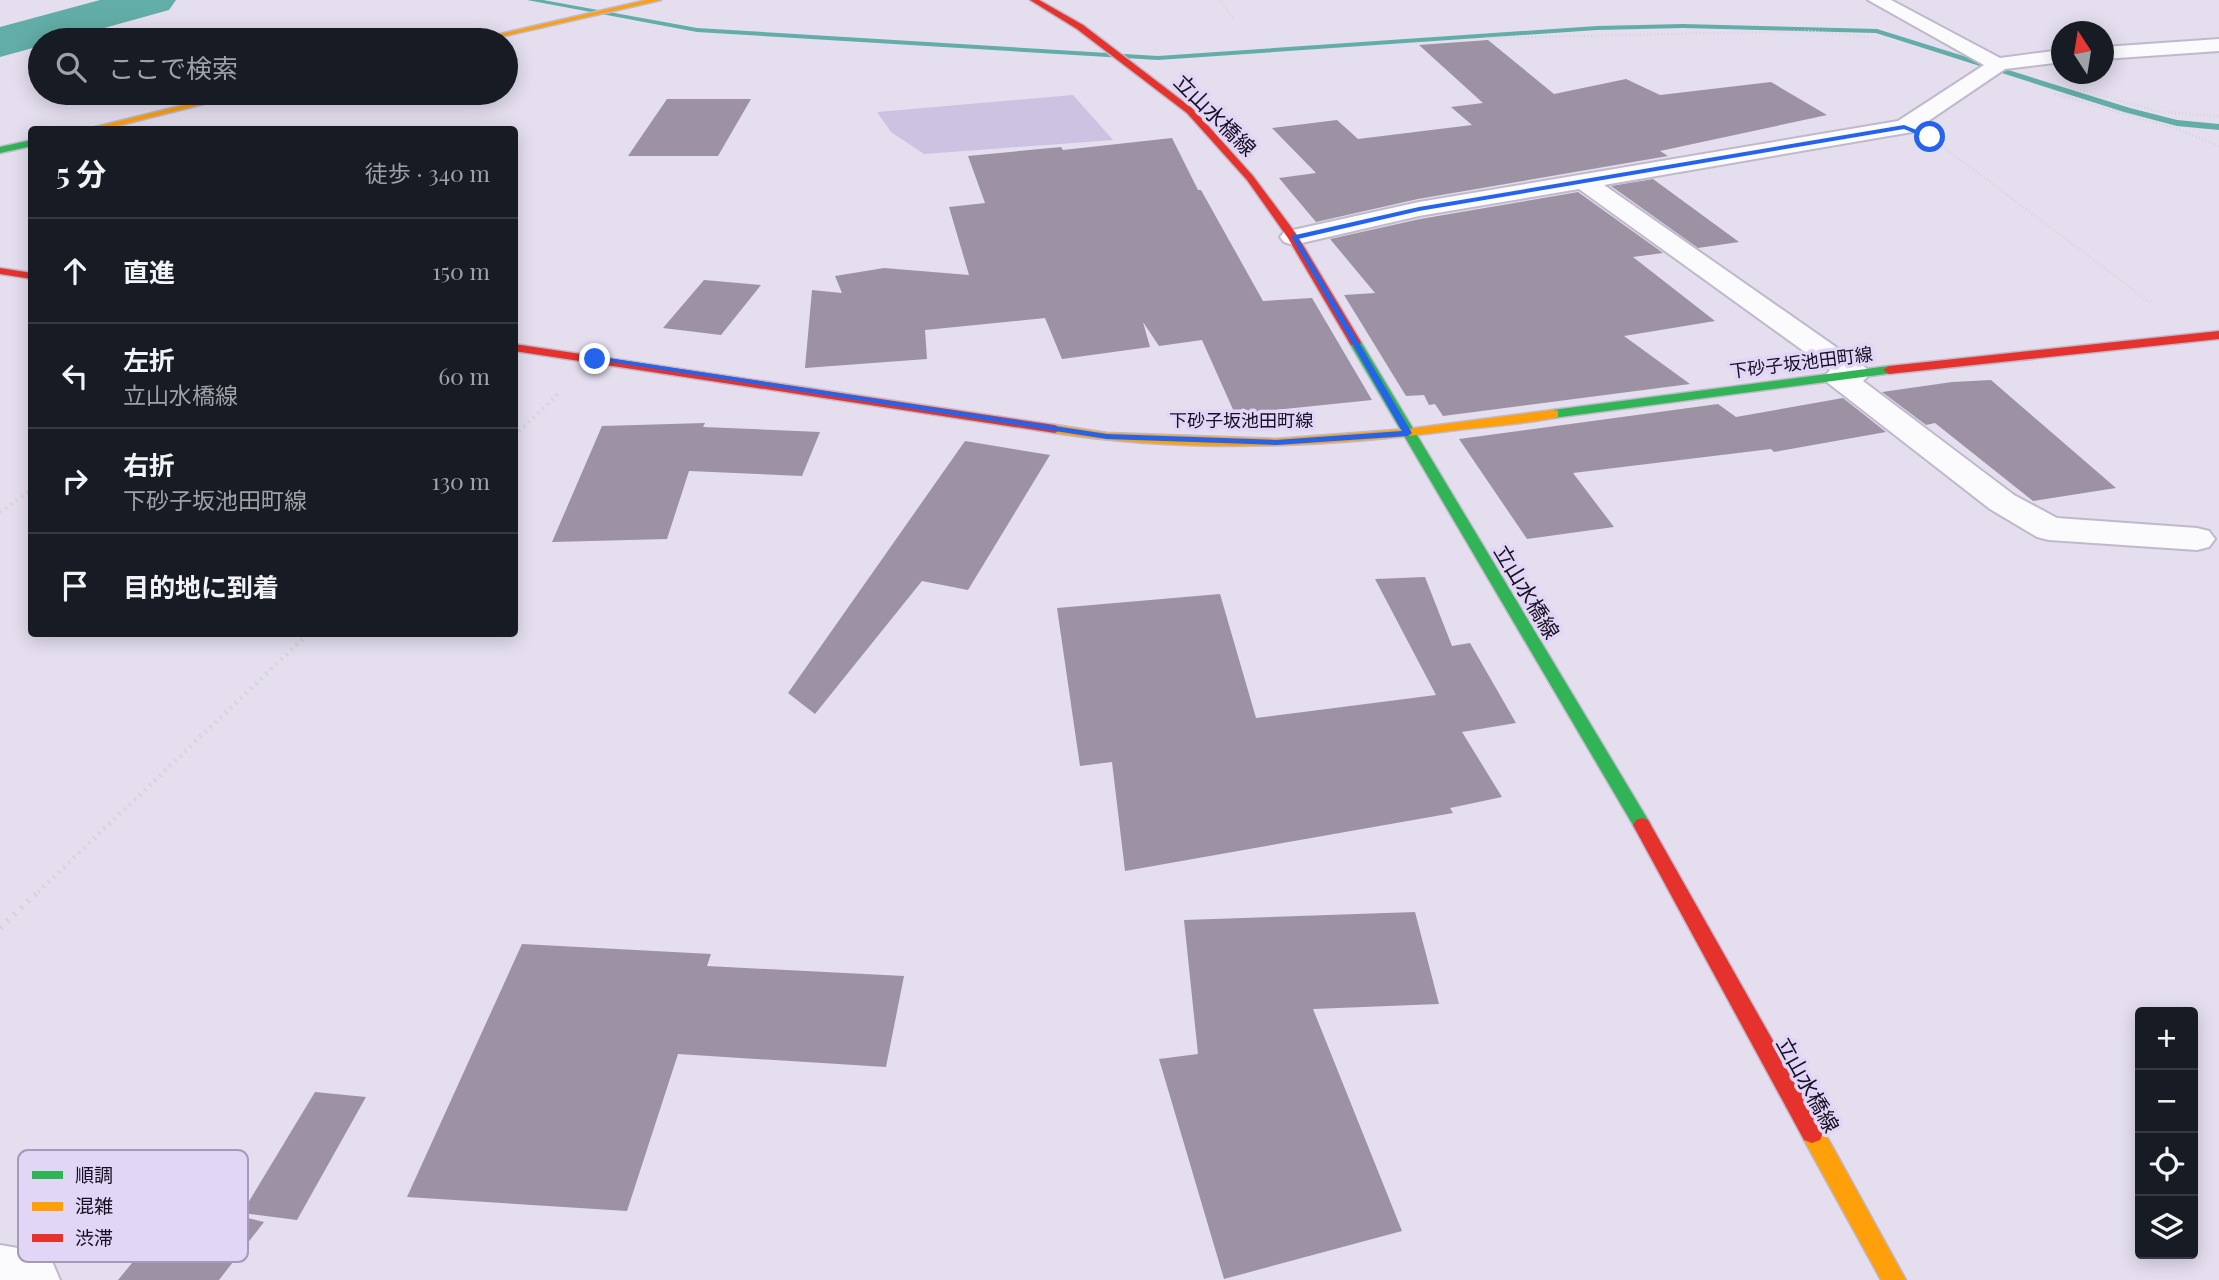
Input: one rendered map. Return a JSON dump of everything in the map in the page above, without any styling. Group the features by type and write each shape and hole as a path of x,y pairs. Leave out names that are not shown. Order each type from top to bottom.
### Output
{"main road":[{"path":"518,31 657,0"},
{"name":"立山水橋線","path":"1034,0 1111,49 1190,111 1250,178 1293,237 1610,768 1894,1280"},
{"path":"104,126 192,105"},
{"path":"0,150 28,143"},
{"path":"0,271 28,275"},
{"name":"下砂子坂池田町線","path":"518,348 1107,436 1276,443 1408,433 1847,375 2219,335"}],"street":[{"path":"1877,0 1993,68"},
{"path":"2114,52 2219,45"},
{"path":"1293,237 1419,209 1904,127 1993,68 2015,60 2051,57"},
{"path":"1582,180 1847,375 2002,502 2049,529 2197,539"},
{"path":"0,1274 30,1280"}],"path":[{"path":"1220,0 1233,19"},
{"path":"1486,38 1636,32 1797,32 1855,34 1881,39"},
{"path":"1993,68 2143,110 2184,116 2219,116"},
{"path":"1993,68 2117,113 2172,127 2219,146"},
{"path":"1904,127 1930,137 2197,338"},
{"path":"518,432 595,359"},
{"path":"0,512 28,493"},
{"path":"0,928 305,637"}],"shaded area":[{"path":"1073,95 1113,140 924,154 891,132 877,112"}],"building":[{"path":"1488,40 1554,94 1626,79 1660,95 1771,82 1827,115 1660,151 1668,156 1418,199 1316,222 1279,178 1316,173 1272,128 1337,120 1358,139 1472,125 1451,107 1483,103 1419,45"},
{"path":"667,99 751,99 718,156 628,156"},
{"path":"1172,138 1198,190 1201,190 1263,301 1312,298 1372,400 1235,414 1202,340 1159,346 1143,322 1150,347 1062,359 1045,318 925,330 927,359 805,368 812,290 842,293 835,276 884,268 969,275 949,207 985,203 968,156 1061,147 1063,150"},
{"path":"1653,179 1739,242 1698,248 1611,186"},
{"path":"1578,192 1663,253 1633,257 1715,321 1624,336 1690,384 1443,416 1435,404 1429,405 1424,395 1406,396 1344,295 1375,293 1330,239 1420,219"},
{"path":"704,280 761,285 721,335 663,328"},
{"path":"1991,380 2116,488 2033,501 1935,423 1926,425 1882,392 1952,382"},
{"path":"1843,398 1886,432 1774,452 1771,449 1573,473 1614,527 1527,539 1459,439 1718,404 1736,417"},
{"path":"705,423 703,427 820,432 802,476 689,471 667,539 552,542 602,426"},
{"path":"965,441 1050,455 968,590 922,581 815,714 788,693"},
{"path":"1425,577 1452,646 1470,643 1516,723 1462,732 1502,797 1450,808 1453,813 1125,871 1112,762 1080,766 1057,608 1220,594 1256,718 1436,695 1375,579"},
{"path":"1415,912 1439,1004 1313,1009 1402,1231 1224,1279 1159,1059 1198,1054 1184,920"},
{"path":"522,944 711,954 707,966 904,976 886,1067 678,1054 627,1211 407,1197"},
{"path":"315,1092 366,1097 297,1220 248,1214 248,1203"},
{"path":"248,1218 264,1222 248,1243"},
{"path":"133,1262 233,1262 219,1280 118,1280"}],"waterway":[{"path":"51,28 153,0"},
{"path":"531,0 697,30 1158,58 1597,28 1683,26 1877,31 2127,110 2177,123 2219,127"},
{"path":"0,42 28,34"}],"traffic: fast":[{"path":"0,150 28,144"},
{"path":"1355,342 1642,825"},
{"path":"1553,414 1889,370"}],"traffic: slow":[{"path":"518,31 657,0"},
{"path":"104,126 192,105"},
{"path":"1055,429 1107,437 1276,443 1408,433 1553,414"},
{"path":"1812,1132 1894,1280"}],"traffic: jam":[{"path":"1034,0 1080,27 1190,111 1250,178 1293,237 1355,342"},
{"path":"0,271 28,275"},
{"path":"1889,370 2219,335"},
{"path":"518,348 1055,429"},
{"path":"1642,825 1812,1132"}],"route":[{"path":"595,359 1107,436 1276,443 1408,433 1293,237 1419,209 1904,127 1930,137"}]}
